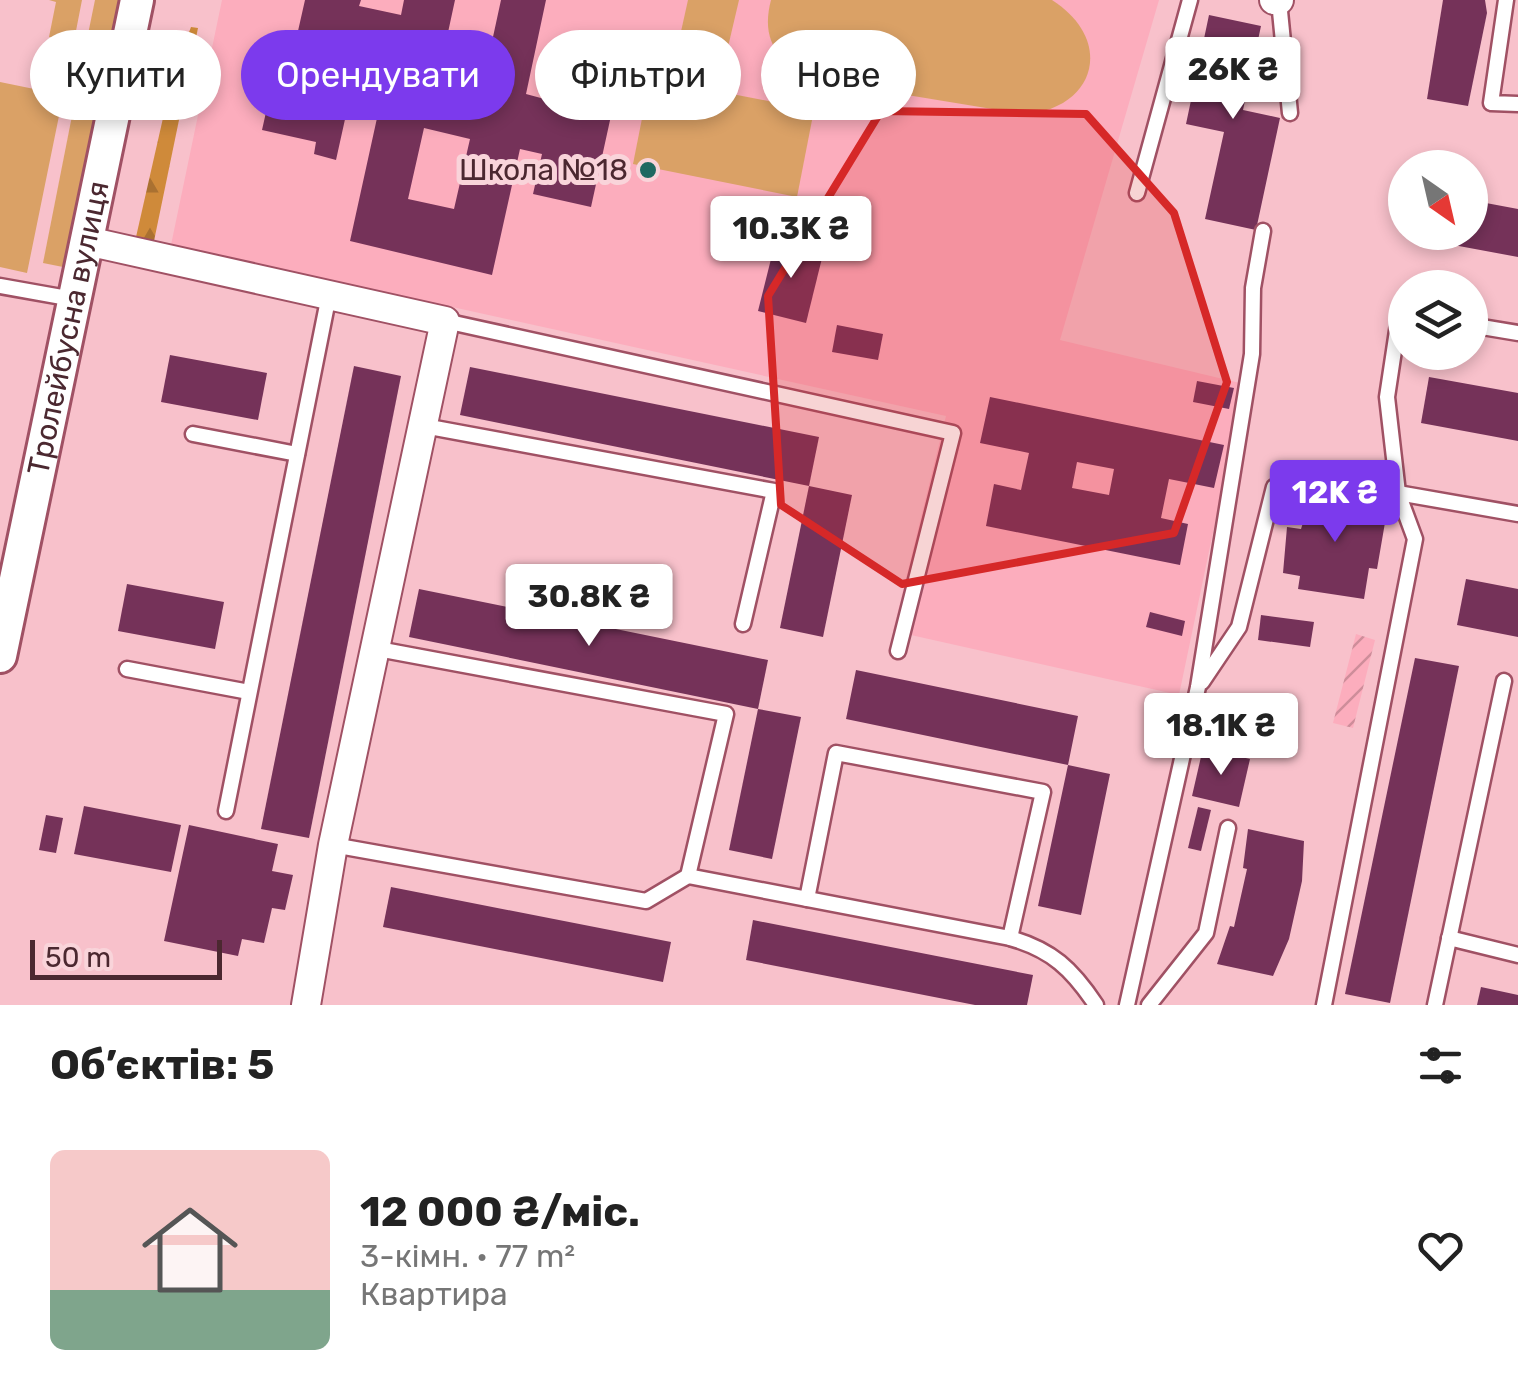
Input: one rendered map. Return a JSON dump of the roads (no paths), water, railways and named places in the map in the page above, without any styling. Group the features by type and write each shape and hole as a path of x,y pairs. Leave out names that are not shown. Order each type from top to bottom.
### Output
{"street":[{"name":"Тролейбусна вулиця","path":"0,656 137,0"},
{"path":"87,241 446,320 333,846 306,1005"}],"lane":[{"path":"1137,193 1190,0"},
{"path":"1277,0 1290,113"},
{"path":"1506,0 1491,103 1518,104"},
{"path":"1127,1005 1198,687 1252,354 1252,288 1263,231"},
{"path":"0,286 74,300"},
{"path":"226,811 329,295"},
{"path":"446,320 953,433 898,652"},
{"path":"1488,328 1518,333"},
{"path":"1324,1005 1415,540 1398,493 1387,397 1391,370"},
{"path":"424,426 774,491 743,624"},
{"path":"194,434 297,454"},
{"path":"1198,687 1239,627 1274,486"},
{"path":"1398,493 1518,514"},
{"path":"378,649 726,714 688,876"},
{"path":"127,669 249,692"},
{"path":"1435,1005 1504,682"},
{"path":"807,898 836,753 1043,792 1010,938"},
{"path":"1149,1005 1206,933 1228,828"},
{"path":"333,846 646,901 688,876 1010,938 1044,948 1074,973 1096,1005"},
{"path":"1449,938 1518,955"}],"place":[{"name":"Школа №18","path":"648,170"}]}
